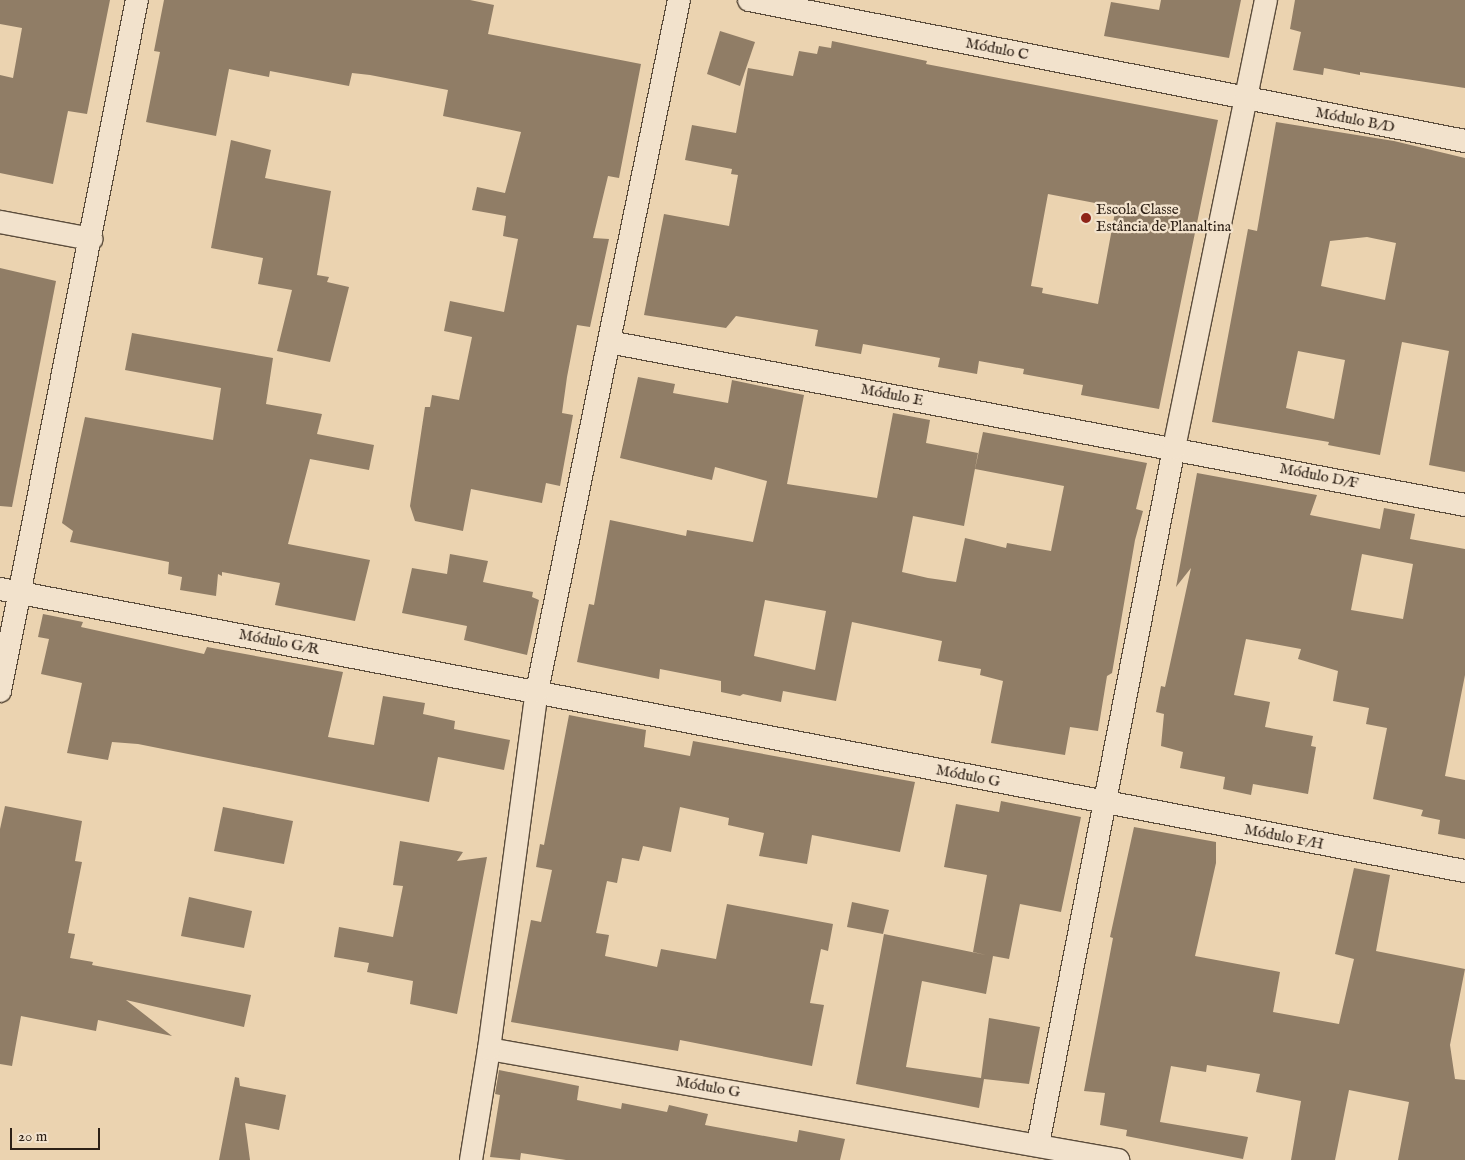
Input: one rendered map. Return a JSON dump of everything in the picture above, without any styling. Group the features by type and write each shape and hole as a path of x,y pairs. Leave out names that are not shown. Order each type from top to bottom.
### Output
{"street":[{"path":"0,691 10,591 91,239 137,0"},
{"path":"471,1160 489,1049 538,691 679,0"},
{"name":"Módulo C","path":"749,0 1245,99"},
{"path":"1038,1144 1174,448 1266,0"},
{"name":"Módulo B/D","path":"1245,99 1465,141"},
{"path":"0,222 91,239"},
{"name":"Módulo E","path":"609,342 1174,448"},
{"name":"Módulo D/F","path":"1174,448 1465,504"},
{"name":"Módulo G/R","path":"10,591 538,691"},
{"name":"Módulo G","path":"538,691 1104,803"},
{"name":"Módulo F/H","path":"1104,803 1465,871"},
{"name":"Módulo G","path":"489,1049 1038,1144 1118,1160"}],"building":[{"path":"0,0 110,0 87,114 68,111 53,184 0,173 0,75 13,78 22,28 0,24"},
{"path":"164,0 470,0 494,5 488,34 641,64 619,178 608,176 593,238 609,239 590,327 577,325 562,413 573,415 560,486 546,483 542,503 471,489 463,531 415,521 410,506 425,407 430,407 432,395 459,400 472,337 444,331 450,301 504,312 518,239 503,236 506,216 472,210 477,187 505,193 521,132 443,116 448,90 352,73 349,86 270,71 269,77 229,69 216,136 146,122 160,52 154,51"},
{"path":"1161,0 1241,0 1229,58 1104,36 1111,2 1159,10"},
{"path":"1295,0 1465,0 1465,88 1360,72 1360,75 1324,68 1323,75 1293,70 1301,32 1290,29"},
{"path":"720,31 755,42 740,86 707,74"},
{"path":"832,41 927,61 926,64 1218,120 1159,409 1081,395 1083,385 1023,374 1024,369 979,361 977,374 938,367 940,358 863,344 861,354 815,346 818,330 736,316 726,328 644,315 664,214 729,226 738,175 731,174 732,169 685,160 692,125 736,133 748,68 793,76 799,51 817,54 819,46 831,48","holes":["1048,194 1116,207 1098,304 1042,293 1043,288 1031,286"]},
{"path":"1276,122 1394,141 1465,158 1465,472 1429,465 1449,351 1402,342 1380,455 1328,445 1329,442 1212,422 1248,229 1257,231","holes":["1367,237 1396,243 1385,300 1321,286 1330,241","1298,351 1345,360 1334,419 1286,408"]},
{"path":"231,140 271,150 265,178 331,191 317,275 329,277 327,282 349,287 330,362 277,351 292,290 258,284 263,258 211,248"},
{"path":"0,268 56,281 12,507 0,506"},
{"path":"132,333 273,358 266,404 322,414 317,434 374,445 369,470 310,459 288,544 370,560 355,621 275,605 280,583 222,572 222,576 218,574 216,596 180,590 182,577 168,574 169,562 70,542 73,531 62,523 85,417 213,440 221,388 125,370"},
{"path":"638,377 675,384 673,393 728,403 732,380 804,395 787,484 877,498 893,413 930,420 926,443 978,453 964,526 913,516 902,572 956,582 965,538 1006,548 1007,543 1051,551 1064,486 975,469 983,432 1147,463 1136,509 1143,511 1135,540 1112,673 1107,676 1098,731 1070,727 1065,755 991,743 1003,681 980,675 981,669 938,661 942,641 852,622 836,701 783,691 781,702 743,694 740,696 721,692 721,681 660,669 659,679 577,662 589,604 594,605 610,520 686,536 687,530 753,542 767,481 715,467 712,480 620,458","holes":["765,600 826,611 815,670 754,656"]},
{"path":"1197,473 1317,495 1310,515 1380,529 1384,508 1415,514 1410,539 1465,549 1465,675 1445,776 1465,780 1465,839 1438,834 1440,820 1421,816 1423,810 1373,799 1387,728 1366,724 1369,708 1333,701 1338,671 1298,659 1301,649 1246,639 1234,695 1270,702 1265,727 1313,736 1311,746 1316,747 1308,794 1253,784 1251,795 1223,789 1225,777 1180,768 1183,752 1161,746 1164,714 1156,712 1161,686 1165,687 1191,568 1176,587","holes":["1362,554 1413,564 1403,619 1351,610"]},
{"path":"450,554 488,561 483,582 533,592 532,597 539,600 527,655 464,640 467,626 402,613 412,568 447,574"},
{"path":"43,614 83,622 81,627 204,654 207,647 343,672 328,737 374,745 383,696 425,703 423,714 455,721 454,729 510,740 504,770 438,757 429,802 138,744 112,742 108,760 67,753 82,683 41,674 49,639 38,637"},
{"path":"569,715 646,730 644,747 690,756 693,741 915,782 900,852 812,835 807,864 759,856 764,833 728,825 729,818 680,807 671,852 643,846 639,861 622,858 617,883 607,881 596,933 609,935 605,956 657,967 661,949 716,959 727,904 833,924 828,951 821,949 810,1003 824,1005 812,1066 680,1040 678,1051 511,1022 531,920 541,922 552,870 536,867 540,844 544,845"},
{"path":"1001,801 1081,817 1061,912 1020,904 1009,959 993,956 986,994 922,981 906,1067 981,1078 989,1018 1040,1027 1029,1084 984,1079 979,1108 856,1084 884,934 986,955 973,952 987,875 944,867 956,804 999,812"},
{"path":"5,806 82,821 75,861 82,862 68,933 75,934 70,958 93,962 92,965 251,995 244,1027 126,1000 172,1036 98,1020 96,1031 21,1016 12,1066 0,1064 0,829"},
{"path":"223,807 293,821 284,864 214,851"},
{"path":"1134,827 1216,842 1216,863 1195,956 1280,972 1273,1012 1339,1024 1354,959 1335,954 1354,868 1390,875 1376,951 1465,969 1450,1045 1455,1079 1465,1080 1465,1160 1398,1160 1409,1102 1349,1090 1335,1160 1291,1160 1301,1101 1256,1092 1260,1074 1207,1065 1206,1072 1171,1066 1160,1122 1248,1137 1243,1159 1126,1136 1127,1130 1100,1125 1105,1093 1084,1091 1113,938 1110,937"},
{"path":"400,841 463,852 457,861 487,857 457,1014 410,1004 413,981 367,972 369,963 334,957 339,927 393,937 403,886 393,885"},
{"path":"189,897 252,911 244,948 181,936"},
{"path":"852,902 889,910 883,934 847,927"},
{"path":"499,1070 579,1086 577,1100 621,1109 622,1103 667,1112 669,1105 708,1114 705,1125 797,1142 799,1130 845,1139 840,1160 566,1160 521,1153 520,1160 490,1157 500,1095 495,1094"},
{"path":"235,1077 239,1078 240,1086 286,1095 279,1130 245,1123 250,1160 219,1160"}],"place":[{"name":"Escola Classe Estância de Planaltina","path":"1086,218"}]}
